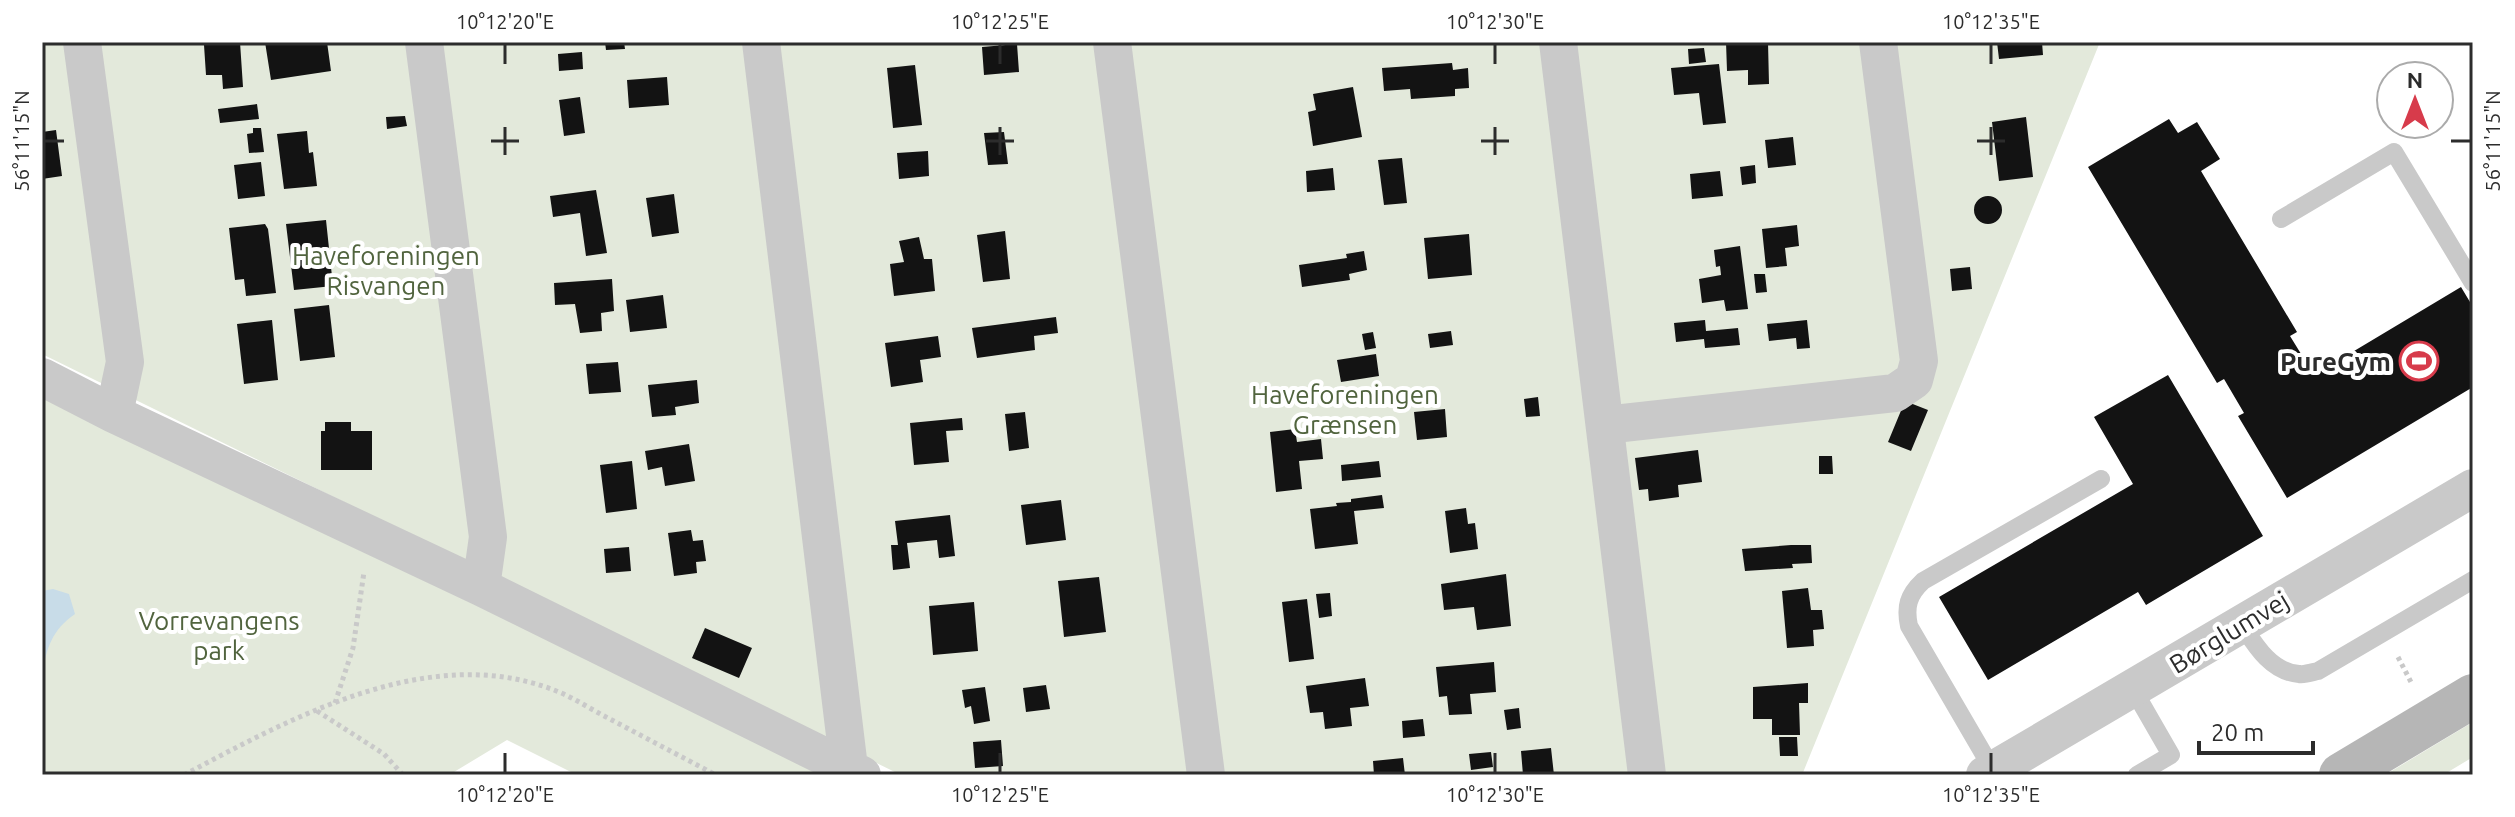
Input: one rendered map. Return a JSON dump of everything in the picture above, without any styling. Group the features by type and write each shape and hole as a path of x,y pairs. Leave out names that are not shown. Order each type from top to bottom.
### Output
{"main road":[{"path":"2341,775 2473,696"}],"street":[{"path":"82,42 125,362 114,414"},
{"path":"424,42 488,537 481,587"},
{"path":"761,42 855,772"},
{"path":"1112,42 1206,775"},
{"path":"1558,42 1647,775"},
{"path":"1605,425 1895,393 1914,380 1919,361 1878,42"},
{"path":"42,377 481,587 855,772"},
{"name":"Børglumvej","path":"1989,773 2473,488"}],"lane":[{"path":"2281,219 2394,152 2473,283"},
{"path":"1989,773 1909,626 1906,614 1908,601 1913,590 1923,581 2101,479"},
{"path":"2242,625 2261,654 2283,669 2299,674 2318,671 2473,580"},
{"path":"2133,689 2171,755 2137,775"}],"path":[{"path":"335,704 353,648 369,535"},
{"path":"2385,632 2431,721"},
{"path":"184,775 316,710 418,677 478,673 515,678 559,692 716,775"},
{"path":"316,710 384,754 403,775"}],"green space":[{"name":"Haveforeningen Grænsen","path":"42,42 2100,42 1802,775 901,775 42,354"},
{"name":"Vorrevangens park","path":"42,387 831,775 577,775 507,740 449,775 42,775"},
{"path":"2473,722 2473,757 2443,775 2385,775"}],"water":[{"path":"53,589 69,594 75,614 61,626 52,640 42,674 42,591"}],"building":[{"path":"240,42 243,87 223,89 222,75 206,75 204,45"},
{"path":"265,42 327,42 331,71 271,80"},
{"path":"605,42 624,42 625,49 606,50"},
{"path":"1726,42 1768,42 1769,84 1748,85 1748,70 1727,71"},
{"path":"1997,42 2042,42 2043,55 1999,59"},
{"path":"1017,44 1019,72 984,75 982,47"},
{"path":"1704,48 1706,62 1689,64 1688,49"},
{"path":"582,52 583,69 559,71 558,54"},
{"path":"1452,63 1453,70 1468,68 1469,88 1455,89 1455,96 1411,99 1410,89 1384,91 1382,68"},
{"path":"1719,64 1726,123 1703,125 1699,93 1674,95 1671,68"},
{"path":"915,65 922,125 893,128 887,68"},
{"path":"667,77 669,105 629,108 627,80"},
{"path":"1353,87 1362,137 1313,146 1308,112 1316,110 1313,94"},
{"path":"580,97 585,133 564,136 559,100"},
{"path":"257,104 259,119 220,123 218,109"},
{"path":"405,116 407,126 387,129 386,117"},
{"path":"2026,117 2033,177 1999,181 1992,122"},
{"path":"2169,119 2178,133 2197,122 2220,159 2201,171 2297,332 2290,336 2314,375 2461,287 2473,307 2473,387 2287,498 2238,416 2244,413 2224,379 2217,383 2088,167"},
{"path":"253,128 261,128 264,152 249,153 247,134 253,133"},
{"path":"56,130 62,176 42,179 42,132"},
{"path":"307,131 317,186 284,189 277,134"},
{"path":"1004,132 1008,164 988,165 984,133"},
{"path":"1793,137 1796,165 1768,168 1765,140"},
{"path":"928,151 929,176 899,179 897,153"},
{"path":"1402,158 1407,203 1384,205 1378,160"},
{"path":"261,162 265,196 238,199 234,165"},
{"path":"1755,165 1756,183 1742,185 1740,167"},
{"path":"1333,168 1335,190 1307,192 1306,171"},
{"path":"1720,171 1723,196 1692,199 1690,174"},
{"path":"596,190 607,253 586,256 580,213 553,217 550,196"},
{"path":"674,194 679,233 652,237 646,198"},
{"path":"1988,196 1998,200 2002,210 1998,220 1988,224 1978,220 1974,210 1978,200"},
{"path":"326,220 333,286 294,290 286,224"},
{"path":"265,224 276,293 246,296 244,279 235,280 229,228"},
{"path":"1797,225 1799,246 1785,248 1787,266 1766,268 1762,229"},
{"path":"1005,231 1010,279 983,282 977,235"},
{"path":"1469,234 1472,275 1428,279 1424,238"},
{"path":"919,237 924,259 932,259 935,291 894,296 890,264 904,262 899,241"},
{"path":"1740,246 1748,309 1726,311 1724,300 1702,303 1699,279 1721,275 1720,266 1716,267 1714,250"},
{"path":"1364,251 1367,270 1349,274 1350,280 1302,287 1299,265 1347,258 1346,254"},
{"path":"1970,267 1972,289 1952,291 1950,269"},
{"path":"1754,274 1765,274 1767,292 1756,293"},
{"path":"612,279 614,311 601,313 602,331 580,333 575,304 555,305 554,283"},
{"path":"663,295 667,328 630,332 626,300"},
{"path":"329,305 335,357 300,361 294,309"},
{"path":"1056,317 1058,333 1034,336 1035,350 977,358 972,328"},
{"path":"272,320 278,380 244,384 237,324"},
{"path":"1705,320 1706,331 1738,328 1740,345 1705,348 1704,339 1676,342 1674,323"},
{"path":"1807,320 1810,348 1797,349 1796,338 1769,341 1767,324"},
{"path":"1451,331 1453,345 1430,348 1428,334"},
{"path":"1373,332 1376,348 1365,350 1362,334"},
{"path":"938,336 941,357 920,360 923,382 891,387 885,343"},
{"path":"1376,354 1379,376 1341,382 1337,360"},
{"path":"618,362 621,392 589,394 586,364"},
{"path":"2168,375 2263,536 2146,605 2138,592 1988,680 1939,597 2133,484 2094,417"},
{"path":"697,380 699,403 675,407 676,415 652,417 648,385"},
{"path":"1538,397 1540,416 1526,417 1524,399"},
{"path":"1905,401 1928,410 1911,451 1888,442"},
{"path":"1445,409 1447,437 1417,440 1414,412"},
{"path":"1025,412 1029,448 1009,451 1005,414"},
{"path":"962,418 963,430 946,431 949,462 914,465 910,423"},
{"path":"325,422 351,422 351,431 372,431 372,470 321,470 321,431 325,431"},
{"path":"1295,429 1297,442 1321,439 1323,459 1299,461 1302,489 1276,492 1270,432"},
{"path":"689,444 695,481 665,486 662,467 648,470 645,451"},
{"path":"1698,450 1702,482 1678,485 1679,497 1649,501 1648,489 1639,490 1635,458"},
{"path":"1819,456 1832,456 1833,474 1819,474"},
{"path":"632,461 637,509 606,513 600,465"},
{"path":"1379,461 1381,477 1342,481 1341,465"},
{"path":"1382,495 1384,508 1354,511 1358,544 1315,549 1310,509"},
{"path":"1061,500 1066,540 1026,545 1021,505"},
{"path":"1466,508 1468,524 1475,523 1478,549 1450,553 1445,511"},
{"path":"950,515 955,556 939,558 937,540 907,543 910,568 893,570 891,545 898,545 895,521"},
{"path":"691,530 693,541 703,540 706,561 696,562 697,573 674,576 668,533"},
{"path":"1811,545 1812,563 1792,564 1793,568 1745,571 1742,549"},
{"path":"629,547 631,571 606,573 604,549"},
{"path":"1506,574 1511,626 1477,630 1474,607 1444,610 1441,584"},
{"path":"1099,577 1106,632 1064,637 1058,581"},
{"path":"1808,588 1811,610 1822,610 1824,629 1813,630 1814,646 1787,648 1782,591"},
{"path":"1330,593 1332,616 1319,618 1316,594"},
{"path":"1307,599 1314,659 1289,662 1282,602"},
{"path":"974,602 978,651 933,655 929,606"},
{"path":"705,628 752,648 739,678 692,658"},
{"path":"1494,662 1496,692 1470,694 1472,714 1449,715 1447,696 1439,697 1436,667"},
{"path":"1365,678 1369,706 1350,708 1352,726 1325,729 1323,712 1310,713 1306,686"},
{"path":"1808,683 1808,703 1799,703 1800,735 1772,735 1772,719 1753,719 1753,687"},
{"path":"1046,685 1050,709 1026,712 1023,688"},
{"path":"985,687 990,721 974,724 971,706 965,708 962,690"},
{"path":"1519,708 1521,728 1507,730 1504,710"},
{"path":"1423,719 1425,736 1403,738 1402,721"},
{"path":"1779,737 1797,737 1798,756 1780,756"},
{"path":"1001,740 1003,766 975,768 973,742"},
{"path":"1551,748 1554,775 1523,775 1521,751"},
{"path":"1491,752 1493,767 1471,770 1469,754"},
{"path":"1403,758 1405,775 1374,775 1373,761"}],"place":[{"name":"PureGym","path":"2419,361"}],"park label":[{"name":"Haveforeningen Risvangen","path":"386,270"}]}
